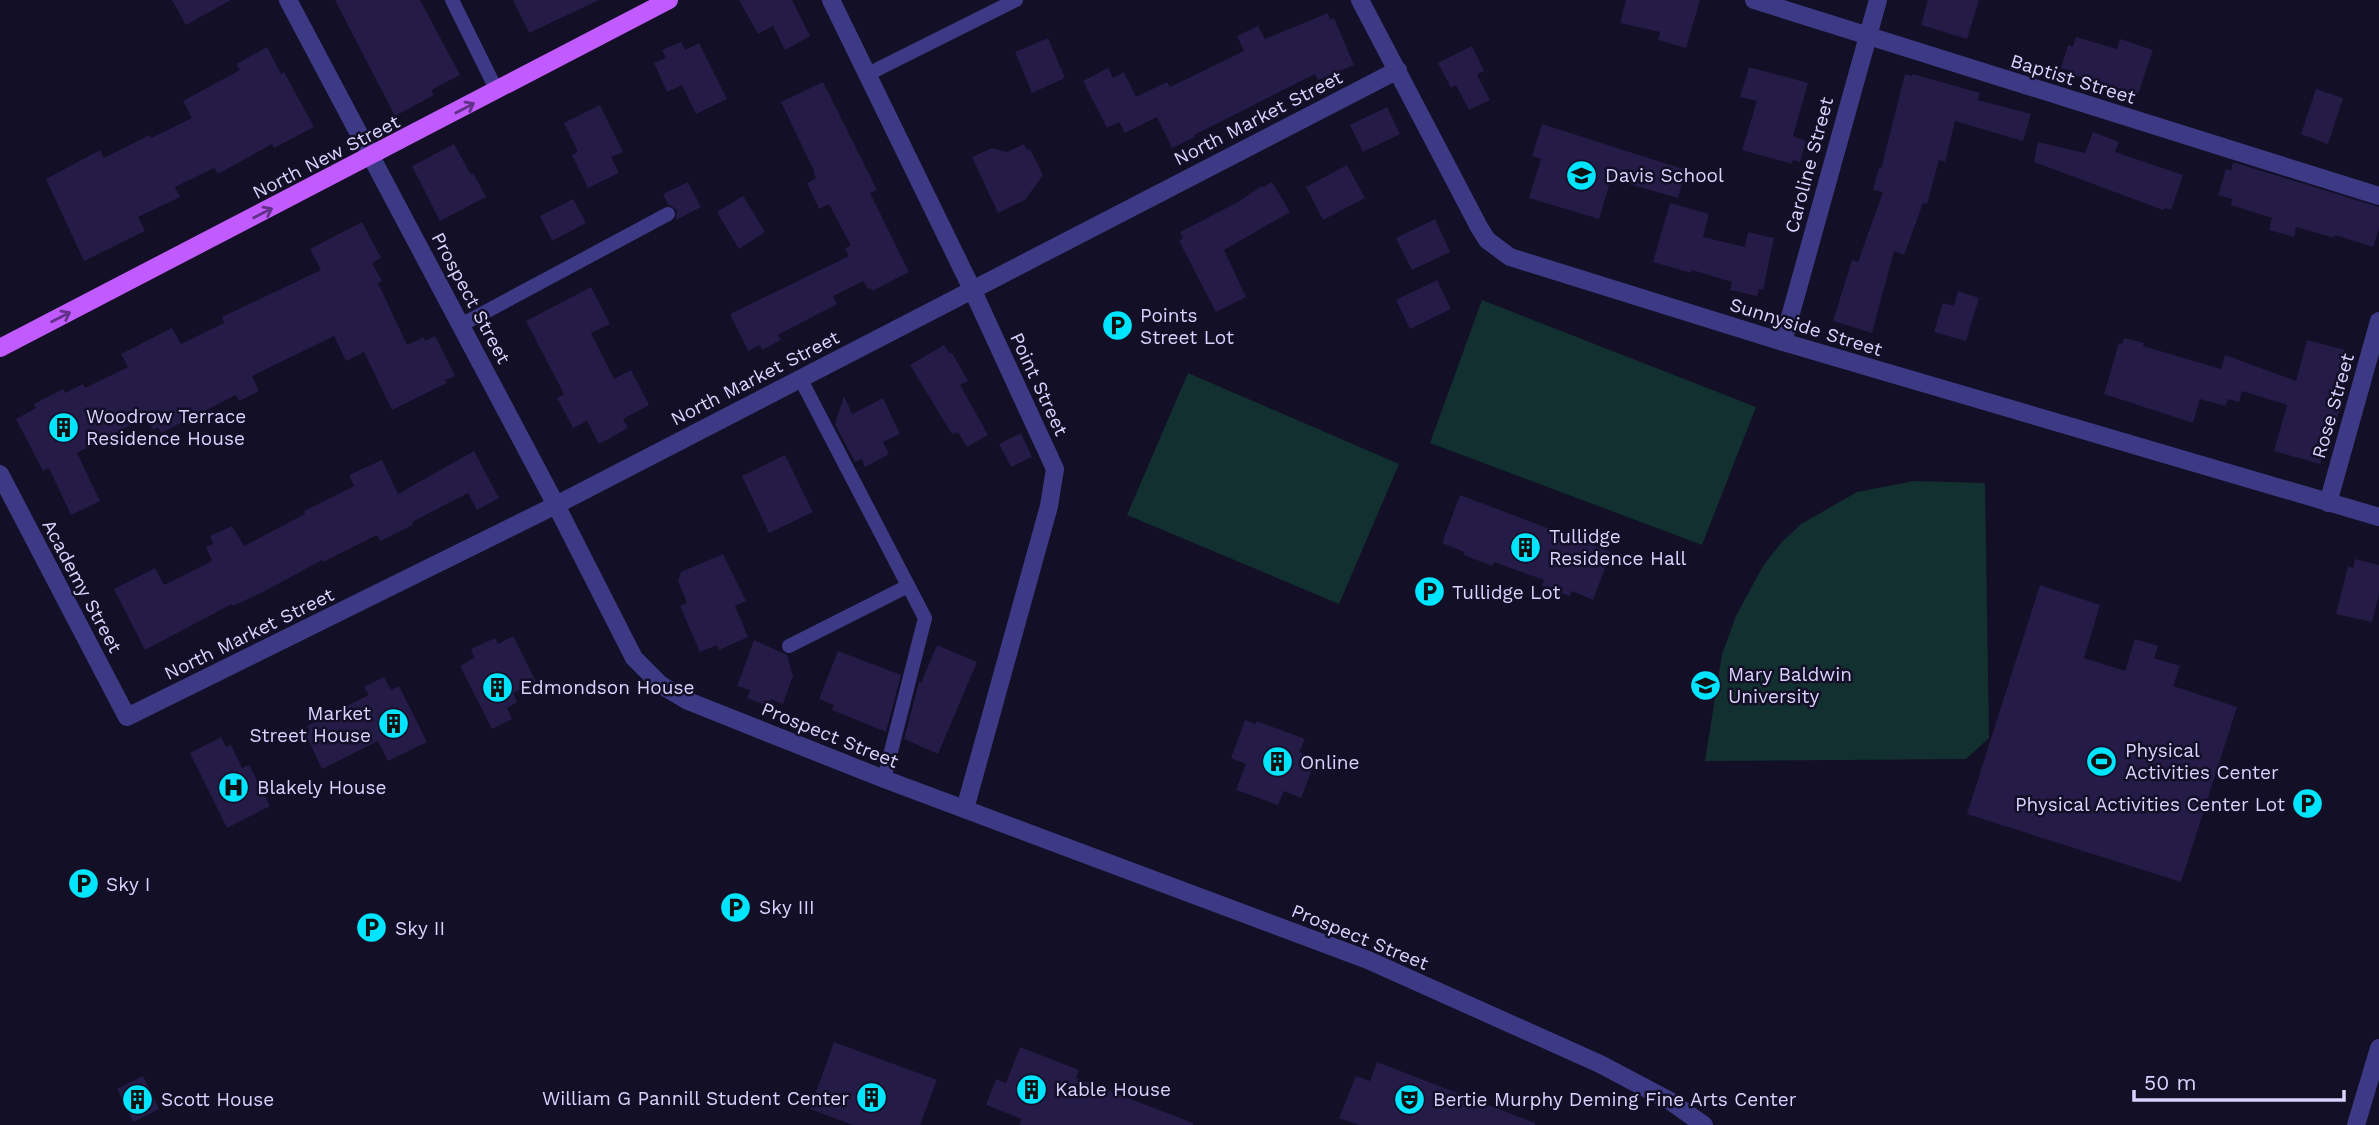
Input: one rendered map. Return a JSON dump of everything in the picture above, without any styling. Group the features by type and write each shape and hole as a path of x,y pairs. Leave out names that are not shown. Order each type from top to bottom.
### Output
{"main road":[{"name":"North New Street","path":"0,348 669,0"}],"street":[{"name":"Prospect Street","path":"288,0 461,324 634,658 646,673 688,701 884,779 1368,960 1600,1064 1670,1101 1704,1125"},
{"name":"Point Street","path":"831,0 972,289 1055,468 1049,506 965,809"},
{"name":"Sunnyside Street","path":"1360,0 1479,227 1487,240 1519,261 1783,342 2379,517"},
{"name":"Baptist Street","path":"1754,0 2379,195"},
{"name":"Caroline Street","path":"1783,342 1878,0"},
{"name":"North Market Street","path":"127,717 556,505 1398,70"},
{"name":"Rose Street","path":"2328,503 2379,321"},
{"name":"Academy Street","path":"0,474 127,717"},
{"path":"2356,1125 2379,1048"}],"lane":[{"path":"452,0 497,91"},
{"path":"868,74 1016,0"},
{"path":"461,324 668,214"},
{"path":"800,378 925,618 884,779"},
{"path":"789,646 908,586"}],"green space":[{"path":"1482,300 1756,407 1702,545 1430,443"},
{"path":"1188,373 1399,464 1339,604 1127,515"},
{"path":"1914,481 1985,483 1989,738 1966,759 1705,761 1722,654 1736,616 1763,566 1780,544 1801,524 1857,492"}],"building":[{"path":"172,0 231,0 186,25"},
{"path":"335,0 420,0 460,75 431,90 434,95 395,116"},
{"path":"513,0 599,0 529,33"},
{"path":"739,0 792,0 810,36 785,50 773,26 758,34"},
{"path":"1626,0 1700,0 1686,48 1658,40 1660,32 1620,23"},
{"path":"1928,0 1979,0 1967,39 1921,25"},
{"path":"1328,13 1330,20 1334,18 1354,65 1318,80 1315,74 1172,148 1157,117 1125,133 1119,122 1107,128 1083,81 1108,68 1113,78 1124,72 1136,97 1167,82 1170,87 1244,51 1237,36 1258,26 1265,39"},
{"path":"2076,37 2117,49 2120,39 2153,50 2138,94 2071,74 2072,71 2061,68 2068,45 2073,47"},
{"path":"1048,38 1065,78 1032,93 1015,52"},
{"path":"681,42 685,50 699,43 727,99 696,114 682,85 667,92 654,63 666,58 662,50"},
{"path":"1472,46 1484,71 1477,75 1490,100 1469,110 1456,85 1451,88 1438,63"},
{"path":"267,47 314,127 274,148 272,144 218,174 214,168 175,187 180,197 138,217 145,231 84,261 46,179 100,150 104,158 192,118 183,101 240,70 236,64"},
{"path":"1749,67 1808,83 1793,136 1806,141 1800,162 1793,160 1792,164 1742,150 1757,101 1740,97"},
{"path":"1905,74 1980,93 1978,100 2031,114 2023,141 1955,121 1945,162 1939,160 1927,204 1923,203 1904,255 1894,251 1872,333 1833,321 1852,260 1858,262 1883,192 1873,190 1879,168 1881,169"},
{"path":"823,82 877,190 870,193 909,272 872,291 863,281 833,296 837,304 778,335 781,340 762,350 760,345 748,351 730,314 849,256 845,248 851,246 829,204 819,209 807,183 816,178 814,171 781,102"},
{"path":"2316,89 2343,98 2328,144 2301,134"},
{"path":"600,105 623,152 611,157 619,173 588,188 572,155 578,152 564,123"},
{"path":"1387,107 1400,134 1363,152 1350,125"},
{"path":"1542,124 1686,170 1678,198 1611,179 1599,219 1529,198 1541,159 1532,156"},
{"path":"2093,132 2119,142 2115,152 2183,175 2171,210 2163,210 2034,162 2038,142 2085,153"},
{"path":"454,144 486,197 440,221 412,166"},
{"path":"1024,144 1027,150 1030,149 1043,175 1025,200 998,213 972,157 992,148 1007,152"},
{"path":"2233,162 2379,207 2379,228 2373,247 2296,227 2294,237 2269,230 2272,218 2231,205 2232,199 2218,195 2226,169 2231,171"},
{"path":"1347,165 1365,198 1323,220 1306,187"},
{"path":"688,182 701,207 676,220 677,210 668,204 663,194"},
{"path":"1272,182 1290,212 1224,250 1246,297 1216,312 1179,241 1183,238 1180,232"},
{"path":"743,196 765,232 739,249 717,212"},
{"path":"573,199 586,223 552,241 540,216"},
{"path":"1670,203 1709,214 1703,237 1745,247 1748,232 1774,238 1763,290 1759,289 1757,296 1730,290 1732,282 1653,262"},
{"path":"1435,219 1450,252 1412,270 1396,238"},
{"path":"362,222 381,258 372,263 382,281 378,283 407,345 424,337 425,341 435,336 455,376 445,380 447,383 392,410 364,352 346,361 334,336 252,376 259,391 239,401 236,395 161,433 158,427 153,430 146,417 77,453 100,501 71,515 49,468 43,471 16,419 36,408 34,404 63,389 65,393 83,384 85,388 128,367 121,354 172,328 181,344 224,323 222,317 321,270 310,249"},
{"path":"1437,280 1451,309 1410,329 1396,300"},
{"path":"591,287 610,324 591,333 614,379 631,370 649,405 623,419 628,428 599,444 587,421 573,428 557,398 564,394 526,321"},
{"path":"1958,291 1979,298 1966,341 1934,332 1943,303 1954,306"},
{"path":"2124,338 2221,369 2225,355 2296,381 2307,340 2345,350 2343,358 2350,360 2340,394 2344,395 2337,419 2333,418 2320,464 2274,451 2287,405 2242,391 2239,402 2228,399 2225,406 2200,399 2193,423 2104,394 2119,343 2122,344"},
{"path":"944,345 950,354 952,353 968,381 960,385 988,435 967,447 958,432 952,434 910,365"},
{"path":"844,396 852,414 883,398 900,434 883,442 889,454 865,467 862,459 855,462 835,424"},
{"path":"1021,433 1032,457 1011,467 999,444"},
{"path":"474,451 499,498 477,510 468,493 412,522 413,525 380,541 377,535 323,562 322,560 145,650 114,589 155,568 164,585 212,561 206,547 213,544 210,536 232,526 244,546 354,486 349,475 382,460 398,494"},
{"path":"785,455 813,512 769,533 742,476"},
{"name":"Tullidge Residence Hall","path":"1460,495 1611,552 1593,600 1572,591 1570,596 1542,586 1544,580 1494,562 1492,566 1442,543"},
{"path":"723,554 746,601 735,606 748,637 719,650 717,645 700,652 680,606 687,603 678,581 681,572"},
{"path":"2355,559 2379,565 2379,594 2372,622 2336,614 2348,566 2353,568"},
{"name":"Physical Activities Center","path":"2040,585 2100,605 2084,658 2125,671 2135,639 2158,646 2154,658 2180,666 2173,686 2237,707 2181,882 1967,814"},
{"name":"Edmondson House","path":"513,636 536,682 513,693 517,702 507,708 512,719 492,729 460,666 474,658 471,649 495,638 498,644"},
{"path":"754,640 787,655 793,676 783,704 771,699 768,706 747,698 750,690 737,686"},
{"path":"937,645 977,662 938,754 904,739 919,682 921,683"},
{"path":"838,651 901,675 886,732 832,710 834,705 819,699"},
{"path":"384,677 391,690 399,686 427,742 388,761 378,741 322,769 305,733 310,731 307,726 369,695 364,687"},
{"name":"Online","path":"1245,720 1255,724 1257,721 1305,739 1299,752 1316,759 1301,798 1284,791 1278,805 1236,790 1246,764 1231,758"},
{"name":"Blakely House","path":"221,737 226,747 231,745 242,768 249,765 270,806 227,828 190,753"},
{"name":"William G Pannill Student Center","path":"834,1042 937,1080 920,1125 853,1125 810,1109"},
{"path":"1020,1047 1079,1070 1076,1078 1193,1125 1019,1125 1022,1119 986,1105 996,1079 1006,1083"},
{"name":"Bertie Murphy Deming Fine Arts Center","path":"1377,1062 1535,1125 1360,1125 1339,1118 1356,1076 1370,1081"},
{"name":"Scott House","path":"143,1076 159,1109 133,1122 117,1089"}],"place":[{"name":"Davis School","path":"1582,175"},
{"name":"Points Street Lot","path":"1117,326"},
{"name":"Woodrow Terrace Residence House","path":"63,427"},
{"name":"Tullidge Residence Hall","path":"1526,547"},
{"name":"Tullidge Lot","path":"1429,592"},
{"name":"Mary Baldwin University","path":"1705,685"},
{"name":"Edmondson House","path":"497,687"},
{"name":"Market Street House","path":"394,724"},
{"name":"Physical Activities Center","path":"2102,761"},
{"name":"Online","path":"1277,762"},
{"name":"Blakely House","path":"234,787"},
{"name":"Physical Activities Center Lot","path":"2308,804"},
{"name":"Sky I","path":"83,884"},
{"name":"Sky III","path":"736,907"},
{"name":"Sky II","path":"372,928"},
{"name":"Kable House","path":"1032,1089"},
{"name":"William G Pannill Student Center","path":"872,1098"},
{"name":"Scott House","path":"138,1099"},
{"name":"Bertie Murphy Deming Fine Arts Center","path":"1410,1099"}]}
